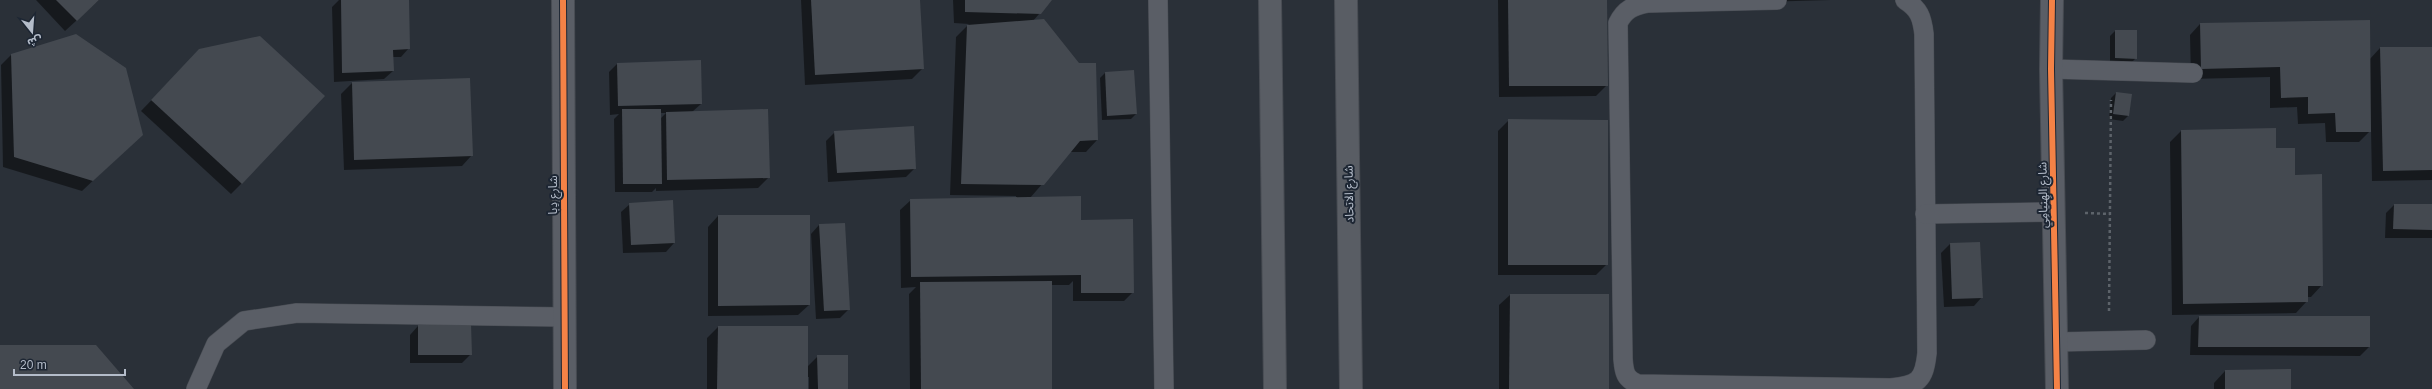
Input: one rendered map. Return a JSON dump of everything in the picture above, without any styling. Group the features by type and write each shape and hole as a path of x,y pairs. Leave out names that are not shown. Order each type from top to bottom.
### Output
{"main road":[{"path":"1270,0 1275,389"},
{"name":"شارع الاتحاد","path":"1346,0 1351,389"}],"street":[{"name":"شارع دِبا","path":"563,0 564,389"},
{"name":"شارع الهِنيامِي","path":"2052,0 2051,69 2056,389"}],"lane":[{"path":"1158,0 1164,389"},
{"path":"1777,0 1648,3 1634,6 1623,12 1618,23 1623,359 1624,371 1629,380 1648,386 1891,388 1909,386 1920,380 1925,369 1927,353 1924,34 1922,19 1916,7 1905,0"},
{"path":"2051,69 2193,73"},
{"path":"1925,214 2054,212"},
{"path":"196,389 216,344 244,321 297,313 564,317"},
{"path":"2056,342 2146,340"}],"path":[{"path":"2109,341 2111,70"}],"building":[{"path":"56,0 99,0 77,21"},
{"path":"341,0 409,0 410,49 393,50 394,71 342,73"},
{"path":"811,0 920,0 924,69 815,75"},
{"path":"965,0 1052,0 1041,14 965,12"},
{"path":"1508,0 1607,0 1608,86 1509,86"},
{"path":"1044,19 1079,63 1096,63 1098,140 1080,141 1044,185 961,184 967,25"},
{"path":"2370,20 2371,132 2336,132 2335,113 2308,114 2308,97 2281,98 2280,67 2201,69 2200,23"},
{"path":"2115,30 2137,30 2137,59 2115,58"},
{"path":"76,34 126,68 143,135 93,181 14,157 11,54"},
{"path":"260,36 325,96 242,184 151,100 199,49"},
{"path":"2380,47 2432,47 2432,170 2383,171"},
{"path":"701,60 702,104 618,106 617,63"},
{"path":"1134,70 1137,114 1107,116 1105,72"},
{"path":"470,78 473,156 354,160 352,82"},
{"path":"2116,92 2132,94 2129,116 2113,114"},
{"path":"622,109 661,109 662,184 623,184"},
{"path":"768,109 770,178 667,180 666,112"},
{"path":"1508,119 1608,120 1608,265 1508,265"},
{"path":"914,126 916,169 837,173 834,131"},
{"path":"2276,128 2276,148 2295,148 2295,175 2322,174 2323,286 2308,286 2308,302 2183,304 2181,130"},
{"path":"1081,196 1081,220 1133,219 1134,293 1081,293 1081,275 911,277 910,199"},
{"path":"673,200 675,243 631,245 629,203"},
{"path":"2394,204 2432,204 2432,230 2393,229"},
{"path":"718,215 810,215 810,305 718,306"},
{"path":"845,223 850,310 824,311 819,224"},
{"path":"1980,242 1983,298 1952,299 1950,243"},
{"path":"1052,281 1052,389 921,389 920,282"},
{"path":"1510,294 1609,294 1609,389 1509,389"},
{"path":"2199,316 2370,316 2370,347 2198,347"},
{"path":"471,324 472,355 418,355 418,325"},
{"path":"718,326 808,326 808,389 717,389"},
{"path":"0,345 96,345 134,389 0,389"},
{"path":"817,355 848,355 848,389 818,389"},
{"path":"2291,369 2291,389 2225,389 2225,370"}],"cycle path":[{"path":"563,0 565,389"},
{"path":"2052,0 2051,69 2057,389"}]}
